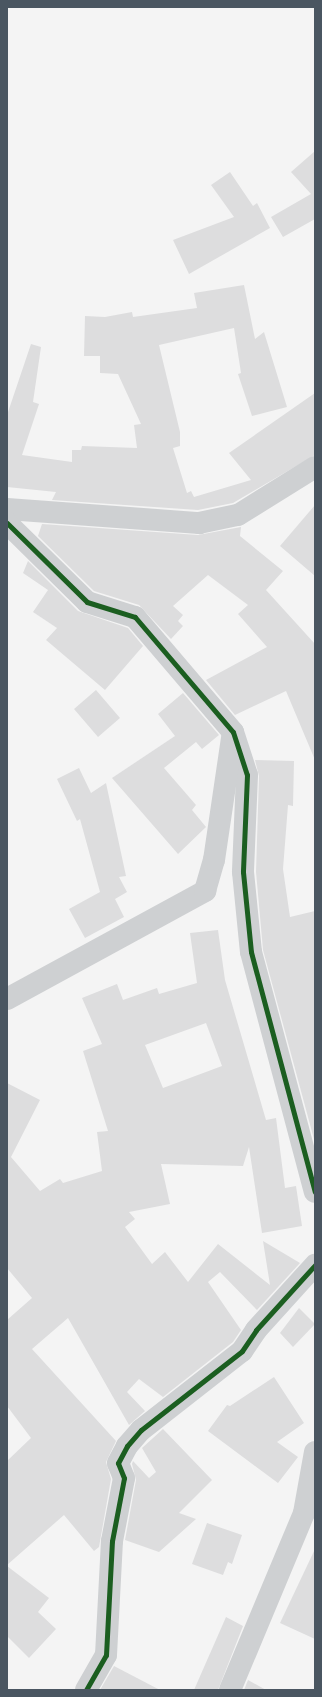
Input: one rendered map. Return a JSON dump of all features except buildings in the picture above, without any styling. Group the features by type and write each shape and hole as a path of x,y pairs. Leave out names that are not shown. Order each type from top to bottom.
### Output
{"street":[{"path":"7,509 200,523 238,515 315,467"},
{"path":"7,523 88,602 135,617 233,732 247,775 243,872 251,952 315,1192"},
{"path":"7,999 206,891 214,860 233,732"},
{"path":"86,1690 106,1655 112,1541 124,1478 118,1463 127,1446 141,1430 242,1351 256,1330 315,1265"},
{"path":"230,1690 304,1513 315,1452"}],"cycle path":[{"path":"7,523 87,602 135,617 233,732 247,775 243,872 251,952 315,1192"},
{"path":"86,1690 106,1655 112,1541 124,1478 118,1463 127,1446 141,1430 242,1351 256,1330 315,1265"}]}
